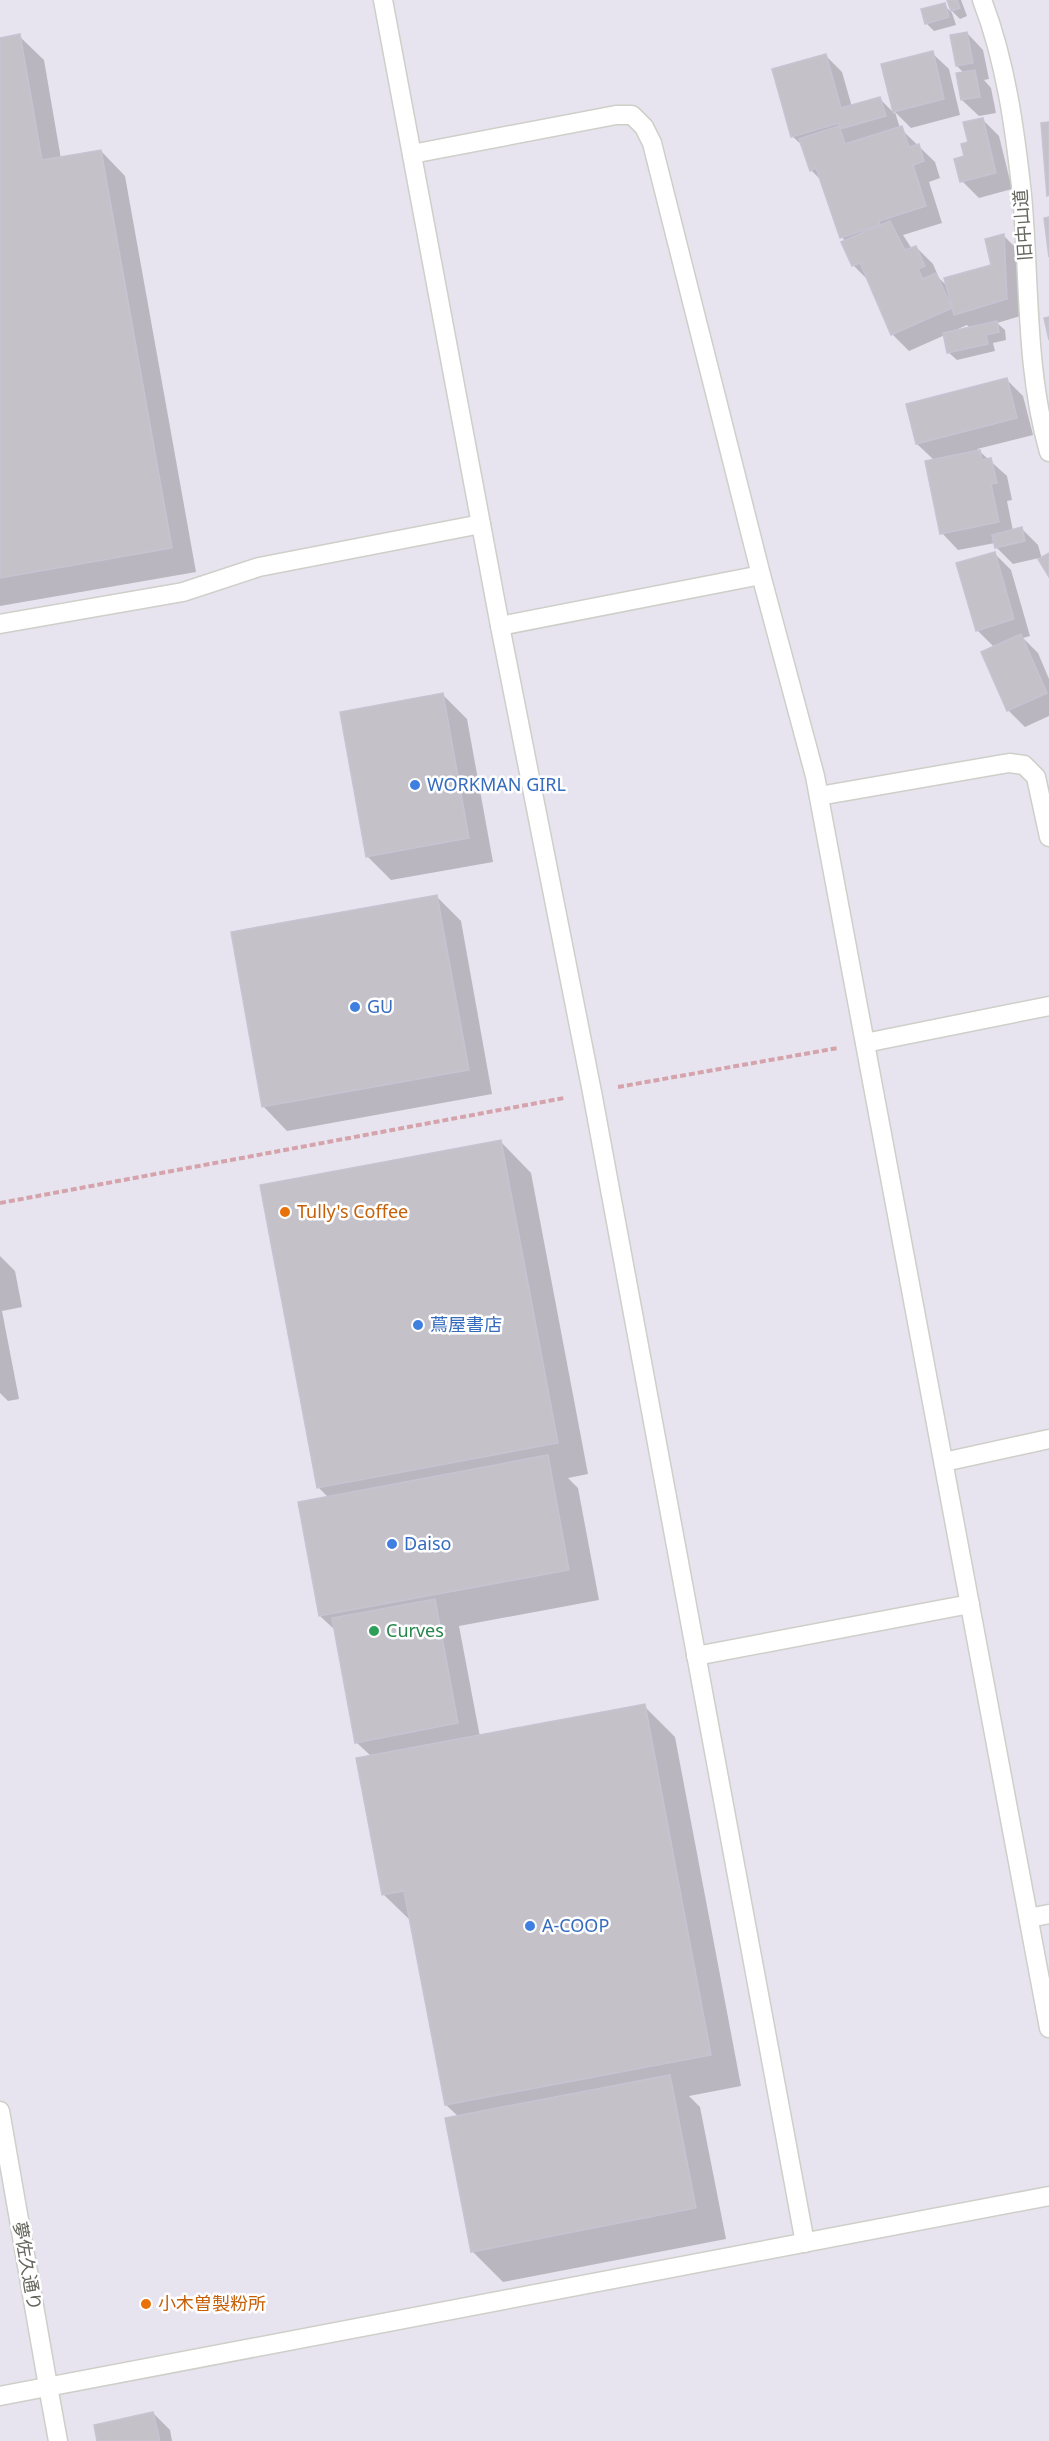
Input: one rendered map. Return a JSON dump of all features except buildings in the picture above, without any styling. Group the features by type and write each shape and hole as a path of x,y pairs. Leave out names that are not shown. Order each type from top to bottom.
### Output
{"street":[{"path":"383,0 500,626 592,1092 805,2243"},
{"name":"旧中山道","path":"982,0 991,24 1007,85 1022,196 1035,397 1049,452"},
{"path":"412,154 616,116 632,115 644,127 655,154 819,796 1049,2028"},
{"path":"0,624 183,592 260,567 482,524"},
{"path":"500,626 761,575"},
{"path":"819,796 1009,763 1024,765 1036,777 1049,837"},
{"path":"865,1043 1049,1006"},
{"path":"944,1462 1049,1439"},
{"path":"696,1656 970,1604"},
{"path":"1029,1918 1049,1914"},
{"name":"夢佐久通り","path":"0,2111 58,2441"},
{"path":"0,2396 1049,2196"}],"path":[{"path":"0,1203 865,1043"}],"place":[{"name":"WORKMAN GIRL","path":"415,785"},
{"name":"GU","path":"355,1007"},
{"name":"Tully's Coffee","path":"285,1212"},
{"name":"蔦屋書店","path":"418,1325"},
{"name":"Daiso","path":"392,1544"},
{"name":"Curves","path":"374,1631"},
{"name":"A-COOP","path":"530,1926"},
{"name":"小木曽製粉所","path":"146,2304"}]}
